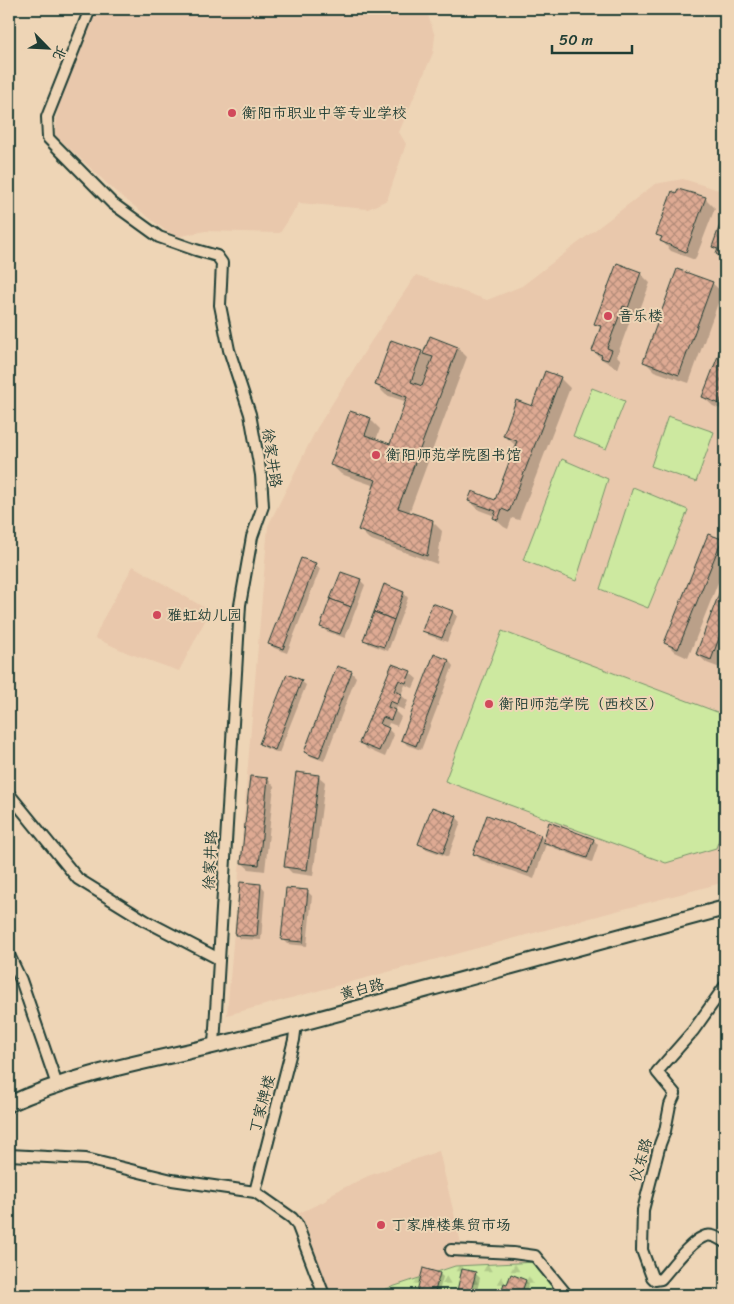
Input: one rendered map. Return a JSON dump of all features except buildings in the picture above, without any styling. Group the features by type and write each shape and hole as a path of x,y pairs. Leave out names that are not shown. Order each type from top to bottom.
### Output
{"main road":[{"name":"黄白路","path":"9,1104 38,1090 144,1060 214,1045 296,1024 725,908"}],"street":[{"name":"徐家井路","path":"90,9 47,117 48,138 112,203 159,236 217,256 222,263 220,305 229,350 250,414 262,475 262,506 252,537 240,605 214,1045"},
{"path":"9,794 78,879 146,921 219,959"},
{"path":"9,954 21,980 57,1084"},
{"name":"仪东路","path":"725,986 693,1030 657,1072 675,1094 670,1105 666,1131 660,1144 643,1210 642,1250 652,1277 655,1280 661,1279 693,1244 704,1236 715,1236 725,1242"},
{"name":"丁家牌楼","path":"255,1192 294,1040 296,1024"},
{"path":"9,1155 86,1159 172,1180 255,1192 292,1218 297,1224 324,1295"},
{"path":"451,1250 535,1256 567,1295"}],"shaded area":[{"name":"衡阳市职业中等专业学校","path":"95,9 426,9 435,36 433,53 399,132 406,144 387,200 368,209 299,203 280,233 205,231 177,237 166,231 116,192 55,135 59,94"},
{"name":"衡阳师范学院（西校区）","path":"683,179 725,192 725,882 227,1015 268,526 317,428 370,343 416,275 487,300 522,286 655,184"},
{"name":"雅虹幼儿园","path":"133,566 210,611 179,671 128,653 95,638 103,619"},
{"name":"丁家牌楼集贸市场","path":"439,1151 465,1260 523,1259 537,1262 563,1295 330,1295 302,1217 297,1214 325,1201 333,1193 368,1176"}],"green space":[{"path":"592,388 625,401 606,449 573,436"},
{"path":"668,416 714,432 696,482 651,466"},
{"path":"562,459 608,479 576,581 523,560"},
{"path":"633,487 688,510 648,608 600,589"},
{"path":"502,631 725,715 725,823 716,848 666,863 445,781"},
{"path":"537,1262 563,1295 368,1295 455,1266"}],"place":[{"name":"衡阳市职业中等专业学校","path":"232,113"},
{"name":"音乐楼","path":"608,316"},
{"name":"衡阳师范学院图书馆","path":"376,455"},
{"name":"雅虹幼儿园","path":"157,615"},
{"name":"衡阳师范学院（西校区）","path":"489,704"},
{"name":"丁家牌楼集贸市场","path":"381,1225"}]}
